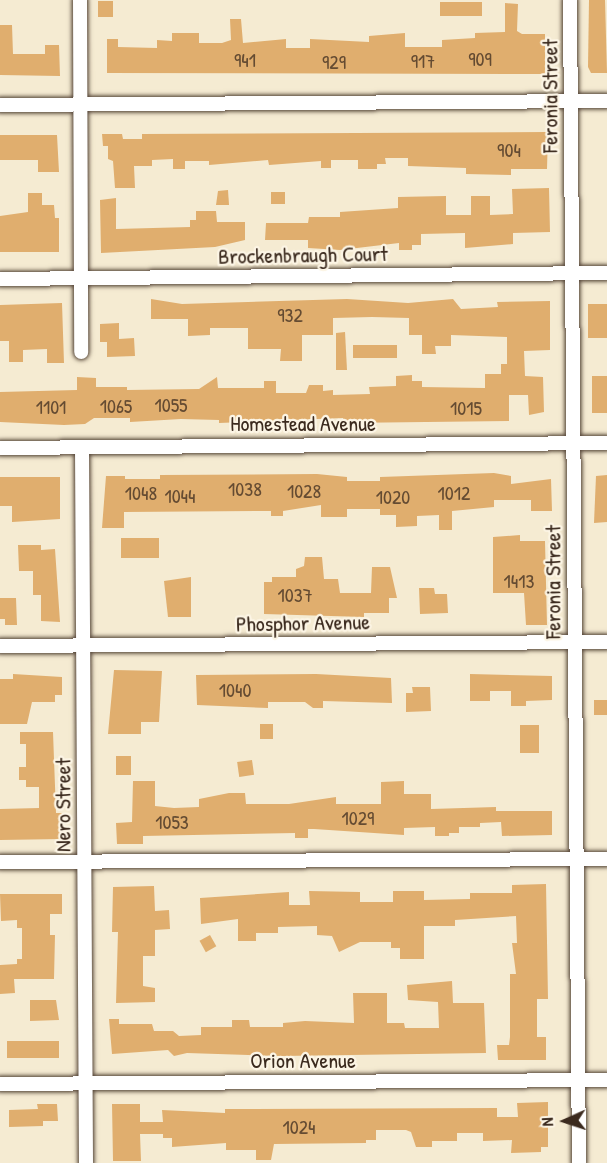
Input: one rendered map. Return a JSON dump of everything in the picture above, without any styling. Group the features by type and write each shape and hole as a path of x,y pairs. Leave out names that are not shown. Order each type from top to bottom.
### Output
{"street":[{"path":"80,0 81,352"},
{"name":"Feronia Street","path":"570,0 579,1163"},
{"path":"0,105 607,101"},
{"name":"Brockenbraugh Court","path":"0,279 607,273"},
{"name":"Homestead Avenue","path":"0,448 607,443"},
{"name":"Nero Street","path":"82,447 86,1163"},
{"name":"Phosphor Avenue","path":"0,646 607,642"},
{"path":"0,862 607,859"},
{"name":"Orion Avenue","path":"0,1084 607,1080"}],"building":[{"path":"589,0 605,0 607,73 591,73 588,67"},
{"path":"98,1 113,1 113,17 98,17"},
{"path":"440,2 482,2 482,16 440,16"},
{"path":"505,3 518,4 517,31 522,34 545,34 545,74 107,73 107,39 118,39 118,47 157,48 157,40 172,41 172,33 199,33 199,43 222,43 231,40 230,19 241,19 243,43 286,39 286,48 310,48 310,39 369,42 369,36 405,33 405,47 442,47 442,40 475,38 475,33 505,32"},
{"path":"0,25 12,25 13,54 45,54 45,45 59,45 60,76 0,75"},
{"path":"548,132 547,169 511,169 511,175 466,174 466,168 408,166 408,158 385,158 386,164 377,164 377,169 358,169 358,160 331,160 331,168 321,168 321,161 269,165 268,160 209,165 209,161 185,161 185,169 173,169 173,159 152,160 152,166 134,166 135,188 115,188 113,161 108,159 108,146 103,146 102,134 122,134 123,139 142,139 142,134"},
{"path":"0,135 57,135 59,172 38,172 38,160 0,160"},
{"path":"549,188 550,232 513,233 513,244 465,248 465,233 421,234 421,245 412,245 412,250 399,250 399,243 340,250 308,248 308,240 265,240 266,223 308,223 309,217 340,217 340,212 398,208 398,197 446,196 446,215 471,215 471,196 490,196 490,215 513,214 512,189"},
{"path":"228,190 229,205 216,205 218,191"},
{"path":"271,192 285,192 285,204 271,204"},
{"path":"28,193 42,193 42,205 54,205 55,218 59,218 59,252 0,252 0,216 28,212"},
{"path":"116,198 116,229 190,227 190,220 196,220 196,211 216,211 217,222 245,222 245,240 215,247 101,253 100,200"},
{"path":"151,299 182,304 347,299 408,303 453,299 461,309 498,307 497,302 550,301 550,350 524,351 525,376 543,377 544,412 529,415 528,395 509,395 509,421 343,423 343,418 219,423 219,420 181,419 130,422 130,418 94,418 85,424 64,425 0,422 0,392 77,390 77,377 96,378 96,387 127,387 127,390 199,389 217,377 218,388 264,388 264,381 276,381 276,393 306,393 309,385 323,385 323,391 333,390 333,395 370,394 369,387 396,386 396,376 412,375 412,381 422,381 422,387 485,388 485,374 501,374 501,364 507,364 507,337 451,335 451,346 435,346 436,354 422,354 422,335 409,335 409,318 372,317 333,318 333,335 302,335 302,361 280,361 281,349 248,349 248,328 210,328 210,335 188,336 188,319 151,319"},
{"path":"62,303 64,363 47,363 47,349 23,350 23,362 9,362 9,341 0,341 0,305"},
{"path":"588,304 607,304 607,338 588,338"},
{"path":"119,323 119,339 134,338 135,356 107,357 107,342 100,342 100,324"},
{"path":"345,332 347,370 336,370 336,333"},
{"path":"353,345 397,345 397,358 353,358"},
{"path":"592,376 607,376 607,413 592,413"},
{"path":"494,473 511,476 511,484 551,479 552,511 531,511 531,500 494,500 494,507 452,511 452,530 439,530 439,515 417,516 417,526 396,527 396,515 380,515 380,509 347,509 347,517 321,517 321,505 283,511 283,516 271,516 271,511 124,512 124,528 102,528 106,476 125,476 125,479 160,479 160,475 317,474 347,477 347,481 380,481 380,477"},
{"path":"607,475 607,522 594,523 596,476"},
{"path":"0,477 60,477 60,519 12,522 12,506 0,506"},
{"path":"520,535 520,541 545,541 547,625 526,625 524,593 493,593 493,537"},
{"path":"121,538 159,538 159,558 121,558"},
{"path":"18,545 41,545 41,550 55,549 60,622 41,621 41,595 33,595 33,571 19,571"},
{"path":"305,557 322,557 324,579 338,579 340,593 371,593 372,567 390,567 397,598 389,598 389,613 364,613 364,617 264,614 264,582 272,582 272,577 296,577 296,569 304,566"},
{"path":"191,577 191,617 168,617 164,581"},
{"path":"419,588 434,588 435,594 447,594 448,613 420,614"},
{"path":"0,598 16,598 17,625 5,625 5,619 0,619"},
{"path":"114,670 162,671 159,722 141,722 141,734 108,734"},
{"path":"13,674 62,677 62,695 55,695 55,702 32,702 27,724 0,724 0,679 13,679"},
{"path":"316,674 391,678 392,703 323,701 323,708 313,708 305,702 268,702 268,708 197,705 196,675"},
{"path":"470,674 552,676 552,700 526,701 526,706 511,706 511,691 490,691 490,701 470,701"},
{"path":"412,687 430,687 431,711 406,712 406,693 413,693"},
{"path":"594,700 607,700 607,715 594,715"},
{"path":"260,724 273,724 273,739 260,739"},
{"path":"520,725 539,725 539,753 520,753"},
{"path":"20,732 53,732 56,813 62,813 62,839 0,840 0,809 39,808 39,787 26,787 26,780 19,780 19,767 26,767 26,744 20,744"},
{"path":"116,756 131,756 131,775 116,775"},
{"path":"252,760 254,775 239,777 237,762"},
{"path":"133,781 155,781 155,806 174,808 199,807 199,799 229,793 245,793 246,804 289,804 336,797 336,804 381,804 381,782 404,781 404,794 431,794 431,809 496,807 496,811 552,811 552,835 502,836 501,822 480,823 480,827 459,827 459,833 449,833 449,836 435,836 435,827 404,828 404,835 308,829 308,838 295,838 295,833 143,836 143,844 117,844 116,823 132,822"},
{"path":"546,884 548,999 537,999 537,1037 546,1037 546,1060 498,1060 497,1045 509,1045 510,1037 510,974 516,974 512,943 517,943 516,916 455,920 455,926 424,926 424,959 400,959 400,948 391,948 391,942 360,942 339,952 332,936 317,935 317,926 278,927 278,933 256,933 256,941 238,941 238,919 201,924 200,898 289,892 289,905 310,905 309,891 360,892 360,902 393,902 393,891 424,891 424,900 470,899 470,893 512,893 512,885"},
{"path":"154,886 155,911 169,910 170,929 155,930 155,956 143,956 143,986 155,988 155,1002 116,1003 118,932 112,932 113,887"},
{"path":"0,894 62,894 62,914 50,914 50,935 55,935 54,979 14,979 15,993 0,994 0,965 17,964 17,959 22,959 22,928 17,928 17,920 1,921"},
{"path":"210,935 216,946 206,952 200,941"},
{"path":"452,981 453,1003 484,1003 486,1053 281,1056 187,1053 174,1056 168,1050 112,1054 109,1019 119,1019 119,1024 152,1024 154,1031 173,1031 179,1036 201,1035 201,1027 232,1027 232,1020 249,1020 250,1027 283,1027 283,1023 305,1021 354,1023 353,993 387,993 387,1023 404,1023 405,1028 439,1028 438,1002 408,1000 407,985"},
{"path":"30,1000 56,1000 59,1020 30,1021"},
{"path":"7,1041 59,1041 59,1058 7,1058"},
{"path":"548,1102 548,1147 541,1147 541,1152 511,1153 512,1140 483,1141 483,1133 457,1133 457,1141 432,1141 432,1147 416,1147 411,1132 376,1130 376,1140 366,1140 366,1143 274,1144 271,1160 256,1160 256,1150 226,1150 226,1143 172,1147 172,1138 163,1138 163,1134 140,1134 141,1161 113,1161 112,1104 140,1104 140,1122 163,1122 162,1110 225,1113 225,1109 497,1108 497,1117 518,1117 517,1103"},
{"path":"37,1104 57,1104 58,1121 43,1121 43,1126 9,1127 9,1110 38,1109"}]}
